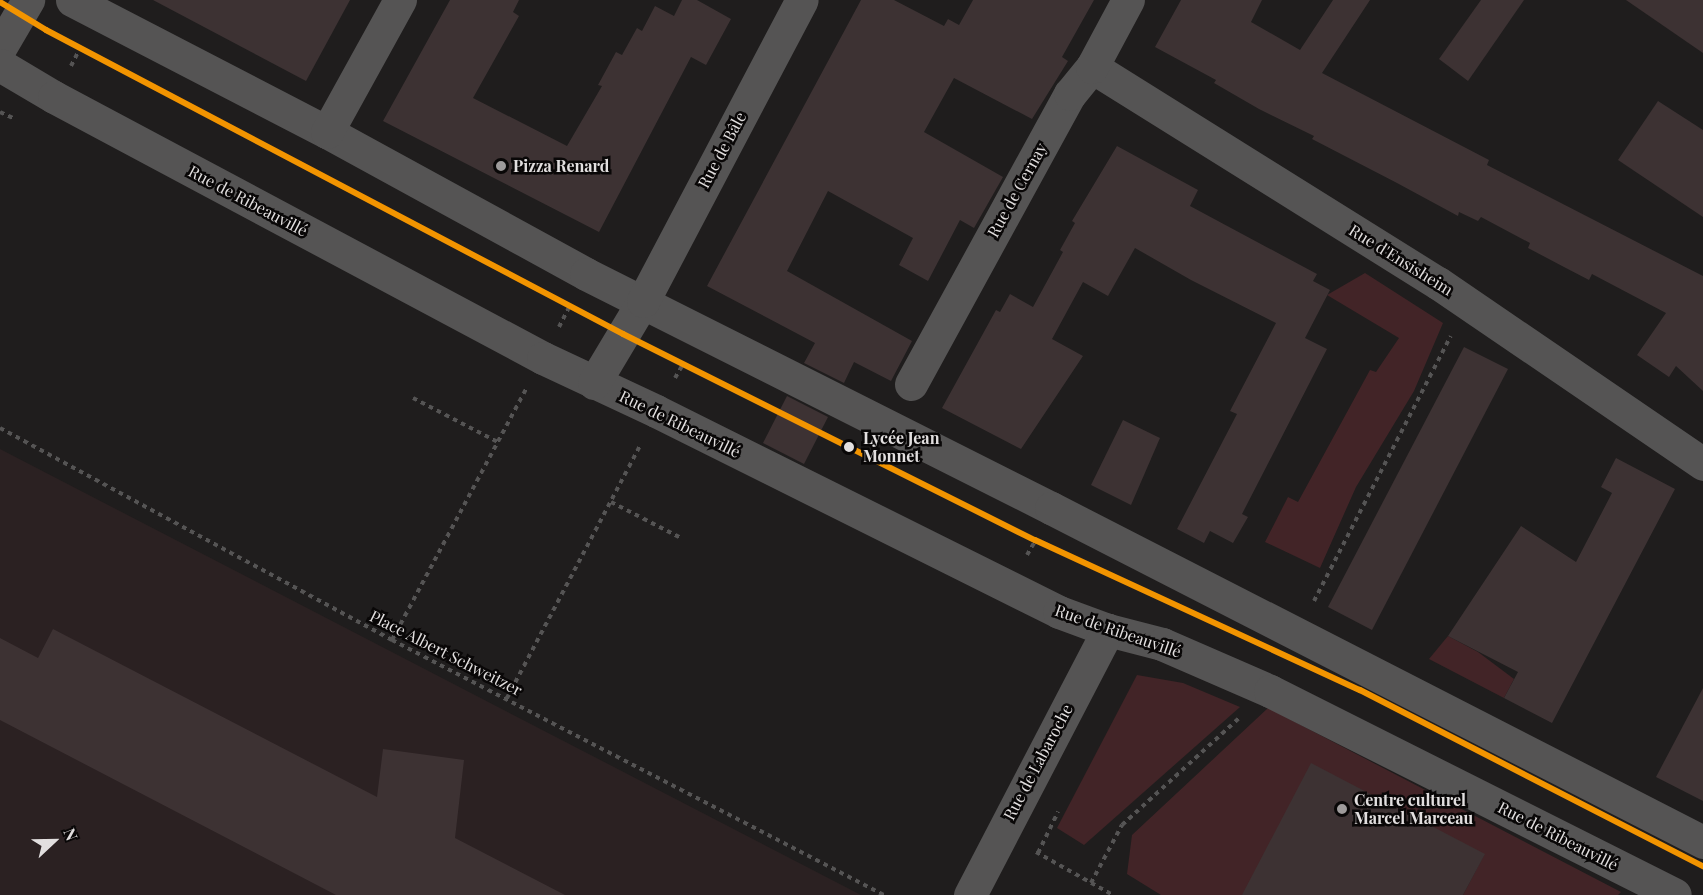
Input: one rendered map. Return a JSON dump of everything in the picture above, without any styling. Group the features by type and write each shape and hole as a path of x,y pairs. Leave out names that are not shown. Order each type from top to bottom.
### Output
{"street":[{"path":"0,48 28,0"},
{"path":"72,0 327,132 586,274 1703,842"},
{"path":"327,132 400,0"},
{"name":"Rue de Bâle","path":"643,301 802,0"},
{"name":"Rue de Cernay","path":"912,384 1070,94 1092,67 1128,0"},
{"name":"Rue de Ribeauvillé","path":"0,65 54,97 543,358 656,411 1039,603 1108,630 1162,644 1270,691 1675,895"},
{"name":"Rue d'Ensisheim","path":"1092,67 1438,283 1703,464"},
{"path":"594,383 643,301"},
{"name":"Rue de Labaroche","path":"970,895 1108,630"}],"path":[{"path":"1310,609 1456,327"},
{"path":"392,640 543,358"},
{"path":"413,398 498,442"},
{"path":"507,698 611,502 656,411"},
{"name":"Place Albert Schweitzer","path":"0,428 392,640 884,895"},
{"path":"611,502 681,538"},
{"path":"1091,883 1122,825 1270,691"},
{"path":"1001,832 1113,895"}],"shaded area":[{"path":"1365,273 1443,323 1414,391 1356,487 1320,568 1265,542 1288,497 1298,502 1370,370 1376,372 1399,338 1327,295"},
{"path":"0,449 861,895 0,895"},
{"path":"1448,636 1478,652 1514,679 1504,698 1429,659"},
{"path":"1137,675 1183,683 1240,707 1084,845 1057,828"},
{"path":"1268,708 1621,892 1618,895 1463,895 1484,855 1242,895 1161,895 1127,874 1132,835"}],"building":[{"path":"153,0 350,0 306,81"},
{"path":"450,0 519,0 513,12 519,16 473,98 567,146 602,86 598,85 616,52 622,55 637,28 642,31 655,6 674,16 682,0 697,0 731,19 706,65 691,57 599,232 383,121"},
{"path":"861,0 894,0 944,26 948,19 959,25 973,0 1094,0 1062,57 1068,61 1032,119 954,78 924,132 1003,177 974,228 960,220 928,281 899,265 913,238 828,191 787,271 912,341 891,381 854,362 844,383 804,363 815,343 707,286"},
{"path":"1181,0 1262,0 1251,22 1300,50 1333,0 1370,0 1322,73 1489,160 1487,165 1703,276 1703,391 1676,366 1669,377 1637,355 1666,313 1592,274 1589,280 1528,248 1530,243 1481,217 1478,221 1459,212 1458,216 1312,139 1314,136 1259,109 1214,83 1216,80 1155,47"},
{"path":"1481,0 1524,0 1468,81 1439,59"},
{"path":"1626,0 1703,0 1703,53"},
{"path":"1658,101 1703,130 1703,217 1618,160"},
{"path":"1117,146 1198,190 1190,206 1317,274 1313,281 1330,290 1305,338 1327,349 1242,514 1248,517 1233,543 1210,531 1204,543 1177,529 1237,414 1230,411 1276,323 1191,280 1135,248 1108,296 1083,282 1052,339 1083,356 1021,449 942,408 996,310 1000,312 1010,294 1033,307 1063,252 1060,250 1075,223 1072,221"},
{"path":"1464,347 1508,369 1372,630 1328,607"},
{"path":"787,396 828,417 804,464 763,443"},
{"path":"1123,420 1160,438 1131,505 1091,485"},
{"path":"1616,458 1675,489 1552,723 1504,698 1518,672 1448,636 1521,526 1576,562 1612,493 1601,487"},
{"path":"53,629 377,797 383,749 464,760 455,838 565,895 336,895 0,720 0,638 38,658"},
{"path":"1703,688 1703,801 1656,777"},
{"name":"Centre culturel Marcel Marceau","path":"1311,763 1485,854 1463,895 1242,895"}],"transit line":[{"path":"0,2 46,30 623,334 1035,540 1360,690 1703,866"}],"place":[{"name":"Pizza Renard","path":"501,166"},
{"name":"Lycée Jean Monnet","path":"849,447"},
{"name":"Centre culturel Marcel Marceau","path":"1342,809"}]}
